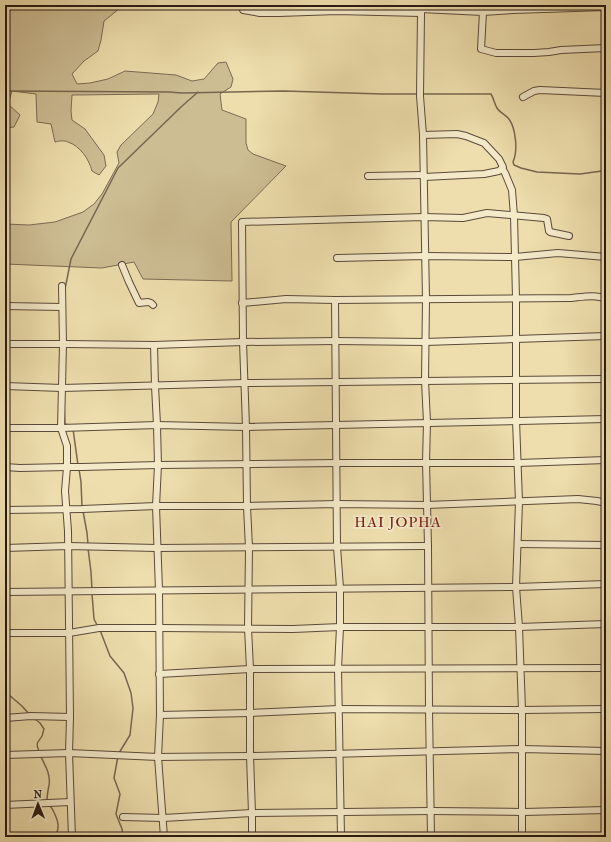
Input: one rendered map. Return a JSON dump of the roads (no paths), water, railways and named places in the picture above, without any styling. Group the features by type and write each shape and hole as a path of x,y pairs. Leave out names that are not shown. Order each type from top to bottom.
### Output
{"street":[{"path":"242,5 243,10 260,13 279,13 337,8 421,9 483,12 513,8 606,7"},
{"path":"421,9 420,96 423,135 426,299 425,381 427,422 426,462 429,710 432,811 431,837"},
{"path":"483,12 481,49 496,53 534,53 606,48"},
{"path":"523,97 534,91 540,90 606,93"},
{"path":"423,135 457,134 484,143 500,159 503,165 502,168 512,190 516,298 516,420 519,502 516,587 522,710 522,837"},
{"path":"368,176 484,174 499,171 502,168"},
{"path":"252,837 249,713 250,669 248,628 249,548 242,303 242,222 424,217 463,218 487,213 544,218 547,219 550,232 569,236"},
{"path":"337,258 425,256 515,257 558,253 606,257"},
{"path":"122,265 139,303 148,302 152,305"},
{"path":"62,286 63,344 61,428 67,446 65,490 67,509 69,591 69,754 72,837"},
{"path":"242,303 286,300 594,297 606,299"},
{"path":"335,300 337,547 340,588 338,669 341,837"},
{"path":"5,306 62,307"},
{"path":"5,344 154,345 243,342 425,342 606,336"},
{"path":"154,345 158,465 156,506 159,590 160,715 158,757 164,837"},
{"path":"5,386 62,388 244,383 606,379"},
{"path":"5,428 157,425 246,427 606,419"},
{"path":"5,467 426,462 518,463 606,460"},
{"path":"5,510 156,506 337,504 427,505 578,499 606,503"},
{"path":"518,544 606,544"},
{"path":"5,548 68,546 249,548 428,546"},
{"path":"5,592 516,587 606,584"},
{"path":"5,633 69,633 99,628 293,629 340,627 519,627 606,624"},
{"path":"159,674 250,669 606,668"},
{"path":"160,715 339,709 606,709"},
{"path":"5,718 31,716 70,717"},
{"path":"5,755 69,754 158,757 522,749 606,750"},
{"path":"5,805 70,802"},
{"path":"123,817 163,818 341,812 523,812 606,810"}],"waterway":[{"path":"5,91 182,93 284,91 418,94"},
{"path":"65,289 71,259 118,168 198,92"},
{"path":"422,94 491,94 497,108 509,119 515,134 516,146 513,162 514,165 537,172 580,174 602,171 606,175"},
{"path":"64,405 65,424 70,425"},
{"path":"73,429 78,465"},
{"path":"79,469 82,507"},
{"path":"83,511 88,544"},
{"path":"88,548 92,590"},
{"path":"92,594 94,619 98,627"},
{"path":"100,630 110,656 124,673 131,693 133,708 130,735 119,753"},
{"path":"5,675 9,695 29,714"},
{"path":"35,719 44,729 37,744 39,751"},
{"path":"118,756 114,778 120,794 116,814 122,829 123,837"},
{"path":"41,757 49,778 47,801"},
{"path":"50,806 58,822 57,837"}],"district":[{"name":"HAI JOPHA","path":"398,522"}]}
